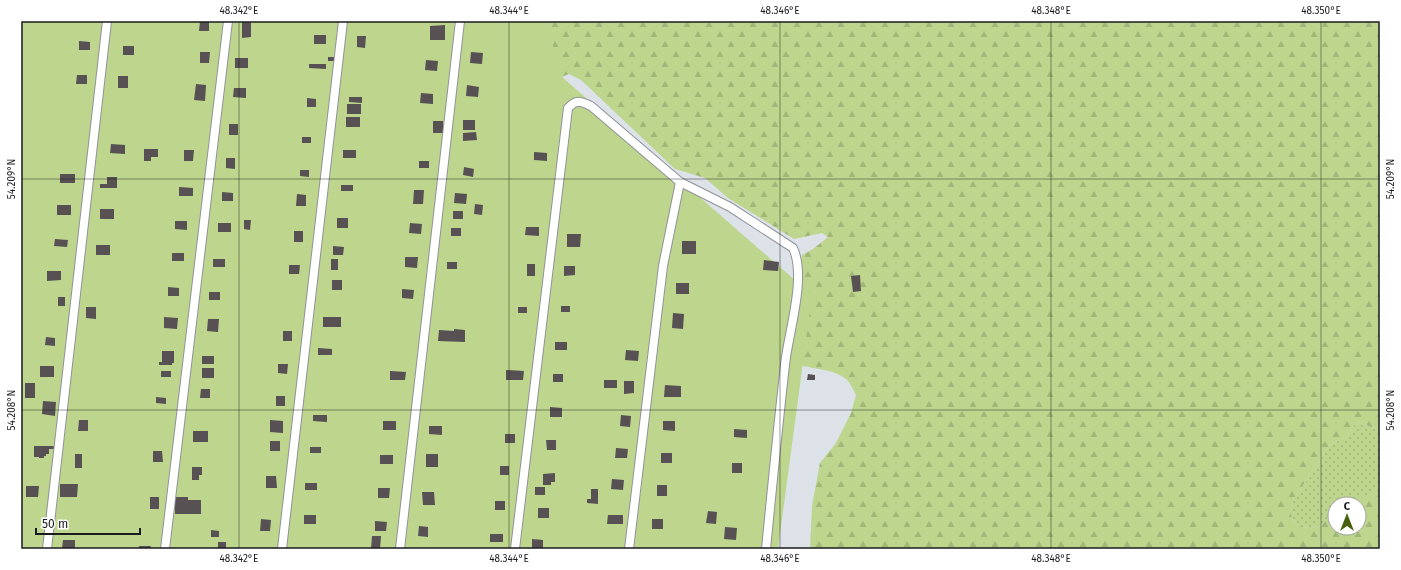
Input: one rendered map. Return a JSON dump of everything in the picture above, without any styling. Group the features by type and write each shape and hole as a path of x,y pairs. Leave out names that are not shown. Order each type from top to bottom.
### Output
{"lane":[{"path":"47,549 107,21"},
{"path":"165,549 228,21"},
{"path":"282,549 343,21"},
{"path":"400,549 460,21"},
{"path":"515,549 568,108 574,102 582,101 591,106 680,182 730,207 793,248 796,256 798,276 794,314 785,362 766,549"},
{"path":"629,549 663,266 680,182"}],"green space":[{"path":"21,21 546,21 562,77 812,295 778,549 21,549"},
{"path":"534,21 1380,21 1380,430 1360,423 1354,425 1347,437 1328,447 1313,473 1300,488 1294,500 1291,512 1297,525 1306,528 1316,527 1327,519 1327,536 1367,536 1367,496 1366,496 1380,493 1380,549 810,549 812,506 820,463 836,443 851,413 856,395 849,382 841,375 798,364 800,268 802,255 813,249 828,237 822,233 794,239 728,198 705,178 675,169 581,80 569,74 552,81"},
{"path":"1360,423 1380,430 1380,493 1370,494 1367,496 1327,496 1327,519 1322,524 1311,528 1297,525 1291,512 1294,500 1300,488 1313,473 1328,447 1347,437 1354,425"}],"building":[{"path":"200,21 209,21 209,31 199,31"},
{"path":"242,22 251,22 251,37 242,38"},
{"path":"445,25 445,40 430,40 430,26"},
{"path":"314,35 326,35 326,44 314,44"},
{"path":"357,36 366,36 365,48 357,47"},
{"path":"79,41 90,42 90,50 79,50"},
{"path":"123,46 134,46 134,55 123,55"},
{"path":"200,52 210,52 209,63 200,63"},
{"path":"471,52 483,53 482,64 470,63"},
{"path":"328,57 337,57 337,61 328,61"},
{"path":"235,58 248,58 248,68 235,68"},
{"path":"426,60 438,61 437,71 425,70"},
{"path":"309,64 326,64 326,69 309,68"},
{"path":"77,75 87,75 87,84 76,84"},
{"path":"118,76 128,76 128,88 118,88"},
{"path":"196,84 206,85 205,101 194,100"},
{"path":"467,85 479,87 478,97 466,96"},
{"path":"234,88 246,88 246,98 233,97"},
{"path":"421,93 433,94 433,104 420,103"},
{"path":"349,97 362,97 362,103 349,102"},
{"path":"307,98 316,99 316,107 307,107"},
{"path":"347,104 361,104 361,114 347,114"},
{"path":"346,117 360,117 360,127 346,127"},
{"path":"463,120 475,120 475,130 463,130"},
{"path":"433,121 443,121 443,133 433,133"},
{"path":"229,124 238,124 238,135 229,135"},
{"path":"476,132 477,140 463,141 463,133"},
{"path":"302,137 311,137 311,143 302,143"},
{"path":"111,144 125,145 125,154 110,153"},
{"path":"144,149 158,149 158,157 151,157 151,161 144,161"},
{"path":"184,150 194,150 193,161 184,161"},
{"path":"343,150 356,150 356,158 343,158"},
{"path":"534,152 547,153 547,161 534,160"},
{"path":"226,158 235,158 235,169 226,168"},
{"path":"419,161 429,161 429,168 419,168"},
{"path":"464,167 474,169 473,177 463,175"},
{"path":"300,170 309,170 309,177 300,176"},
{"path":"60,174 75,174 75,183 60,183"},
{"path":"107,177 117,177 117,188 100,188 100,184 107,184"},
{"path":"341,185 353,185 353,191 341,191"},
{"path":"179,187 193,188 193,196 179,196"},
{"path":"414,190 424,190 423,204 413,204"},
{"path":"222,192 233,193 233,201 222,201"},
{"path":"455,193 467,194 466,204 454,203"},
{"path":"297,194 306,195 306,206 296,206"},
{"path":"475,204 483,205 482,215 474,214"},
{"path":"57,205 71,205 71,215 57,215"},
{"path":"100,209 114,209 114,219 100,219"},
{"path":"453,211 463,211 463,219 453,219"},
{"path":"337,218 348,218 348,228 337,228"},
{"path":"244,220 251,220 250,230 244,229"},
{"path":"175,221 187,221 187,230 175,229"},
{"path":"218,223 231,223 231,232 218,232"},
{"path":"410,223 422,224 421,234 409,233"},
{"path":"526,227 539,227 539,236 525,235"},
{"path":"451,228 461,228 461,236 451,236"},
{"path":"294,231 303,231 303,242 294,242"},
{"path":"567,234 581,234 580,247 567,247"},
{"path":"55,239 68,240 67,247 54,246"},
{"path":"682,241 696,241 696,254 682,254"},
{"path":"96,245 110,245 110,255 96,255"},
{"path":"333,246 344,247 343,255 333,255"},
{"path":"172,253 184,253 184,261 172,261"},
{"path":"405,257 418,257 417,268 405,267"},
{"path":"213,259 225,259 225,267 213,267"},
{"path":"331,259 338,259 338,270 331,270"},
{"path":"764,260 779,262 778,271 763,270"},
{"path":"447,262 457,262 457,269 447,269"},
{"path":"527,264 535,264 535,276 527,276"},
{"path":"289,265 300,265 299,274 289,274"},
{"path":"564,266 575,266 575,275 564,276"},
{"path":"47,271 61,271 61,280 47,281"},
{"path":"860,275 861,291 853,292 851,276"},
{"path":"332,280 342,280 342,290 332,290"},
{"path":"676,283 689,283 689,294 676,294"},
{"path":"168,287 179,288 179,296 168,296"},
{"path":"402,289 414,290 413,299 402,298"},
{"path":"209,292 220,292 220,300 209,300"},
{"path":"58,297 65,297 65,306 58,306"},
{"path":"561,306 570,306 570,312 561,312"},
{"path":"86,307 96,307 96,319 86,318"},
{"path":"518,307 527,307 527,313 518,313"},
{"path":"673,313 684,314 683,329 672,328"},
{"path":"164,317 178,318 177,329 164,328"},
{"path":"323,317 341,317 341,327 323,327"},
{"path":"208,319 219,319 218,332 207,331"},
{"path":"454,329 465,330 465,342 438,341 439,330 454,331"},
{"path":"283,331 292,331 292,341 283,341"},
{"path":"46,337 55,338 55,346 45,345"},
{"path":"555,342 567,342 567,350 555,350"},
{"path":"318,348 332,349 332,355 318,355"},
{"path":"626,350 639,351 638,361 625,360"},
{"path":"162,351 174,351 174,363 172,363 172,365 159,365 159,362 162,362"},
{"path":"202,356 214,356 214,364 202,364"},
{"path":"278,364 288,364 287,374 278,373"},
{"path":"40,366 54,366 54,377 40,377"},
{"path":"202,368 214,368 214,378 202,378"},
{"path":"506,370 524,371 523,380 506,380"},
{"path":"161,371 171,371 171,377 161,377"},
{"path":"390,371 406,372 405,380 390,380"},
{"path":"553,374 563,374 563,382 553,382"},
{"path":"808,374 815,375 815,380 807,380"},
{"path":"604,380 617,380 617,388 604,388"},
{"path":"624,381 634,381 634,393 624,394"},
{"path":"25,383 35,383 35,398 25,398"},
{"path":"665,385 681,386 681,397 664,397"},
{"path":"201,389 210,389 210,398 200,398"},
{"path":"276,396 285,396 285,406 276,406"},
{"path":"156,397 166,398 166,404 156,403"},
{"path":"43,401 56,402 55,416 42,414"},
{"path":"550,407 562,408 562,417 550,417"},
{"path":"313,415 327,415 327,422 313,421"},
{"path":"621,415 631,416 630,427 620,426"},
{"path":"79,420 88,420 88,431 78,431"},
{"path":"270,420 283,421 283,433 270,432"},
{"path":"383,421 396,421 396,430 383,430"},
{"path":"663,421 675,421 675,431 663,430"},
{"path":"429,426 442,426 442,435 429,434"},
{"path":"734,429 747,430 747,438 734,437"},
{"path":"193,431 208,431 208,442 193,442"},
{"path":"505,434 515,434 515,443 505,443"},
{"path":"546,440 556,440 556,450 547,450"},
{"path":"270,441 280,441 280,451 270,451"},
{"path":"34,446 55,446 55,449 49,449 49,454 46,454 44,458 39,458 34,457"},
{"path":"310,447 321,447 321,453 310,453"},
{"path":"616,448 628,449 627,458 615,458"},
{"path":"153,451 162,451 163,462 153,462"},
{"path":"661,453 672,453 672,463 661,463"},
{"path":"75,454 82,454 82,468 75,468"},
{"path":"426,454 438,454 438,467 426,467"},
{"path":"380,455 393,455 393,464 380,464"},
{"path":"732,463 742,463 742,473 732,473"},
{"path":"500,466 509,466 509,475 500,475"},
{"path":"192,467 202,467 202,475 199,475 199,480 192,480"},
{"path":"555,473 555,482 551,482 551,485 543,485 543,474"},
{"path":"266,476 276,476 277,488 266,488"},
{"path":"612,479 624,480 623,490 611,489"},
{"path":"305,483 317,483 317,490 305,490"},
{"path":"60,484 78,484 77,497 60,497"},
{"path":"657,485 667,485 667,496 657,496"},
{"path":"26,486 39,486 38,497 26,497"},
{"path":"535,487 545,487 545,495 535,495"},
{"path":"378,488 390,488 389,498 378,498"},
{"path":"591,489 598,489 598,504 587,503 587,499 591,499"},
{"path":"422,492 434,492 435,505 423,505"},
{"path":"150,497 159,497 159,509 150,509"},
{"path":"175,497 188,497 188,500 201,500 201,514 175,514"},
{"path":"495,501 505,501 505,510 495,510"},
{"path":"538,508 549,508 549,518 538,518"},
{"path":"708,511 717,512 716,524 706,523"},
{"path":"304,515 316,515 316,524 304,524"},
{"path":"608,515 623,515 623,524 607,524"},
{"path":"261,519 271,520 270,531 260,531"},
{"path":"652,519 663,519 663,529 652,529"},
{"path":"375,521 387,522 386,531 375,531"},
{"path":"419,526 428,527 428,537 418,536"},
{"path":"725,527 737,528 736,540 724,539"},
{"path":"211,530 219,531 219,537 211,537"},
{"path":"490,534 503,534 503,542 490,542"},
{"path":"372,536 381,536 380,549 371,549"},
{"path":"532,539 543,540 543,549 532,549"},
{"path":"63,540 75,540 75,549 62,549"},
{"path":"218,542 226,542 226,549 218,549"},
{"path":"139,546 151,546 150,549 139,549"}]}
